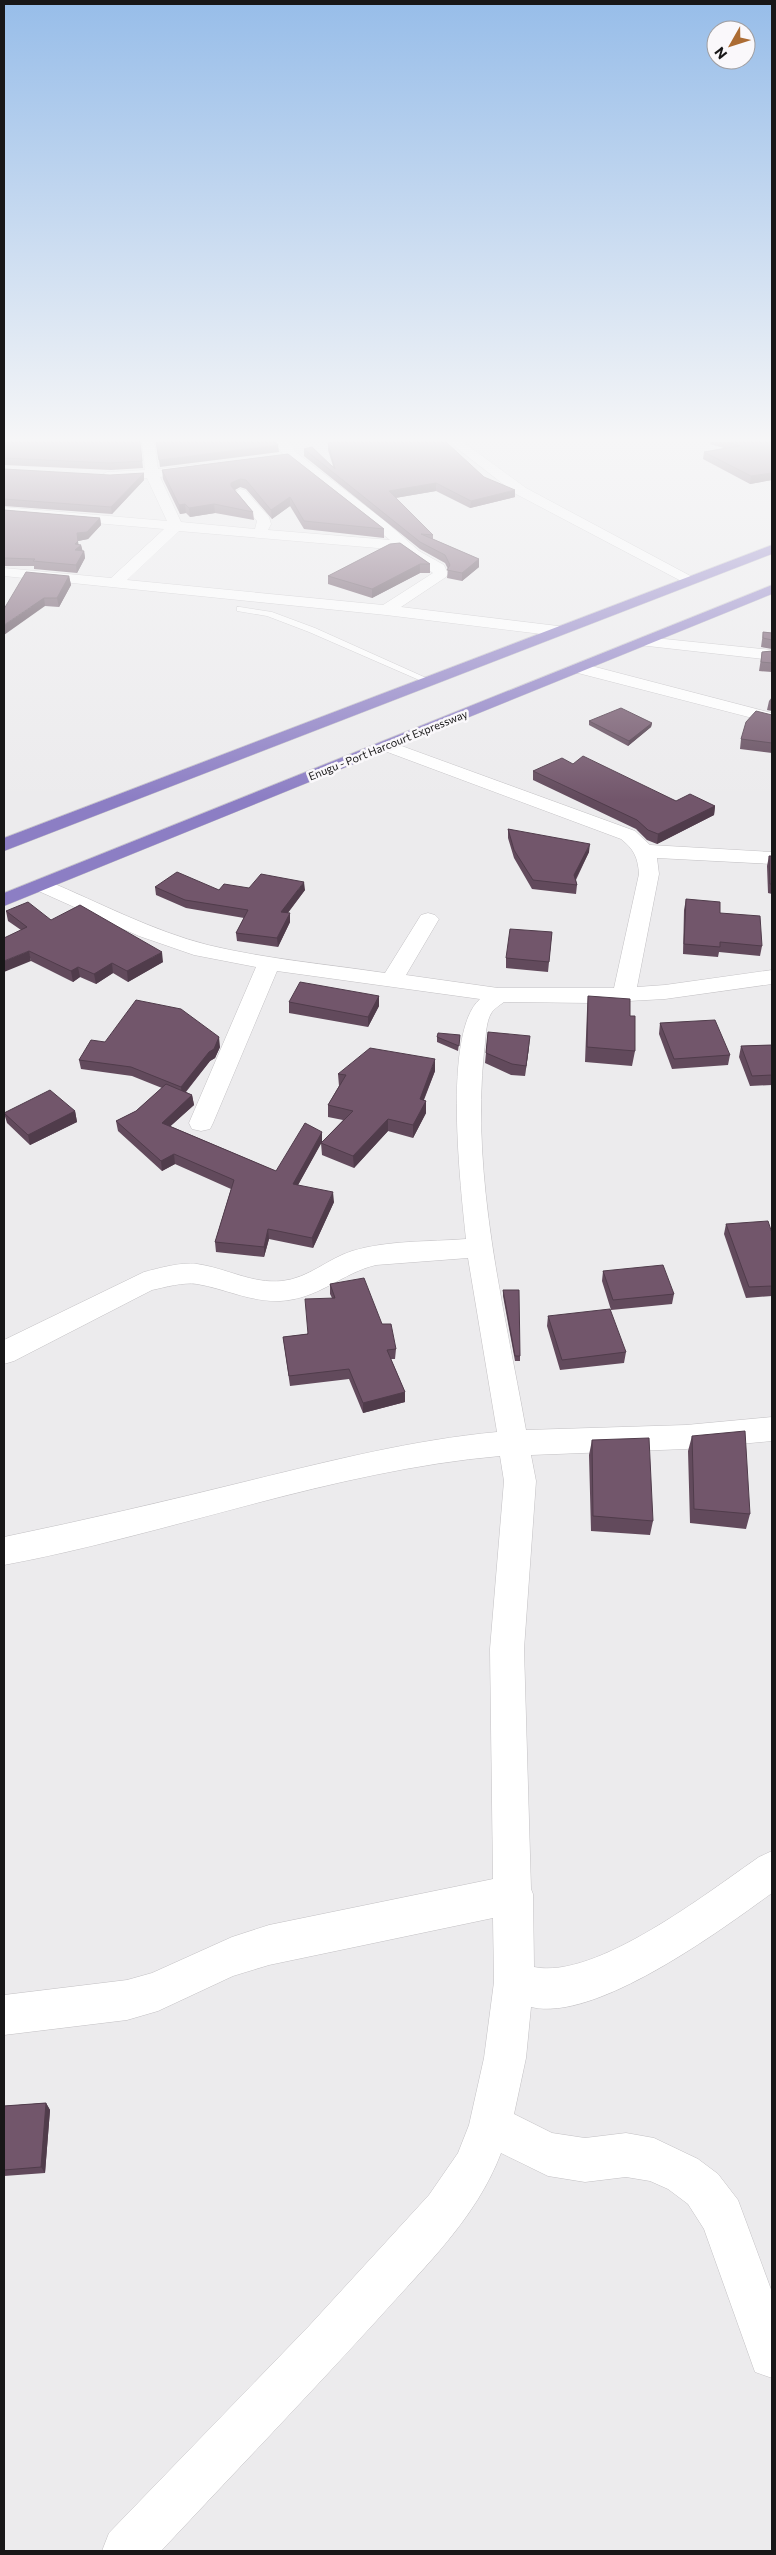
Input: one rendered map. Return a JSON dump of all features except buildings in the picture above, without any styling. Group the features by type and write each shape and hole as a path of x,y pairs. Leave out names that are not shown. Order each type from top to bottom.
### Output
{"highway":[{"path":"4,845 738,561"},
{"name":"Enugu - Port Harcourt Expressway","path":"4,900 772,590"}],"street":[{"path":"115,583 138,561"},
{"path":"386,610 441,574 440,568 427,561"},
{"path":"654,561 690,580"},
{"path":"4,572 386,610 558,631"},
{"path":"645,642 772,655"},
{"path":"580,668 772,718"},
{"path":"388,746 628,835 639,842 648,860 649,874 624,994"},
{"path":"645,851 772,858"},
{"path":"41,885 147,931 202,950 269,963 498,995 665,992 772,977"},
{"path":"392,980 428,919"},
{"path":"201,1123 269,963"},
{"path":"127,2551 445,2212 474,2167 490,2124 505,2058 514,1982 514,1894 507,1649 520,1481 480,1248 471,1167 468,1091 476,1023 482,1009 498,995"},
{"path":"4,1353 144,1282 169,1276 196,1274 254,1290 278,1291 304,1286 360,1259 376,1255 480,1248"},
{"path":"4,1551 114,1527 362,1464 444,1449 514,1443 686,1437 772,1429"},
{"path":"514,1982 543,1989 577,1984 619,1968 686,1929 772,1870"},
{"path":"4,2015 127,2000 158,1991 189,1975 232,1957 269,1946 514,1894"},
{"path":"490,2124 548,2154 585,2160 626,2155 654,2160 683,2174 703,2189 722,2216 772,2356"}],"lane":[{"path":"240,609 269,614 312,630 429,681"}]}
